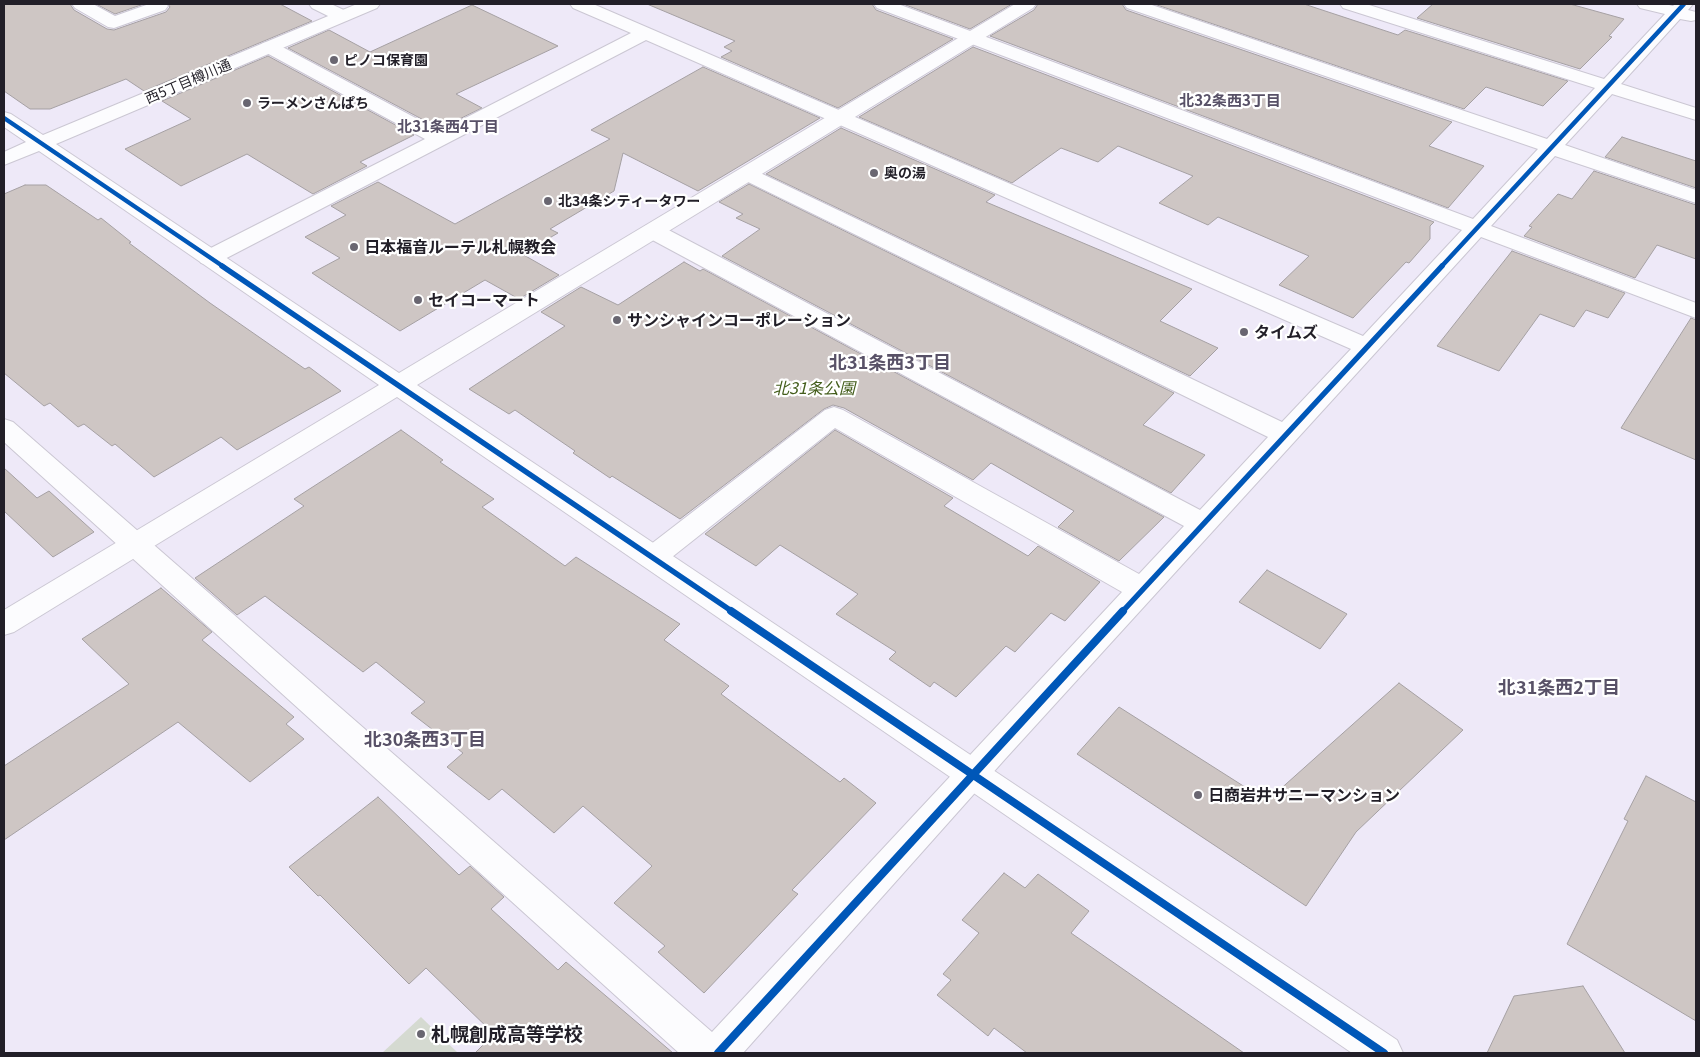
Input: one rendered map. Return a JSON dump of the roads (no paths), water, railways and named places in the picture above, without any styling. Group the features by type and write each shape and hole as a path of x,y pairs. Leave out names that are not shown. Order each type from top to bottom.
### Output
{"street":[{"path":"81,4 114,23 159,6"},
{"path":"318,4 342,16"},
{"name":"西5丁目樽川通","path":"4,159 371,4"},
{"path":"579,4 1368,347"},
{"path":"883,4 1696,311"},
{"path":"4,624 1027,4"},
{"path":"1133,4 1696,197"},
{"path":"1349,4 1696,114"},
{"path":"1646,4 1685,11"},
{"path":"718,1053 1608,86 1685,11"},
{"path":"209,258 645,32"},
{"path":"269,47 438,138"},
{"path":"4,118 1384,1053"},
{"path":"747,174 1286,434"},
{"path":"653,231 1204,524"},
{"path":"652,558 834,416 1143,590"},
{"path":"4,428 707,1053"}],"place":[{"name":"ピノコ保育園","path":"334,60"},
{"name":"ラーメンさんぱち","path":"247,103"},
{"name":"奥の湯","path":"874,173"},
{"name":"北34条シティータワー","path":"548,201"},
{"name":"日本福音ルーテル札幌教会","path":"354,247"},
{"name":"セイコーマート","path":"418,300"},
{"name":"サンシャインコーポレーション","path":"617,320"},
{"name":"タイムズ","path":"1244,332"},
{"name":"日商岩井サニーマンション","path":"1198,795"},
{"name":"札幌創成高等学校","path":"421,1034"}],"district":[{"name":"北32条西3丁目","path":"1230,100"},
{"name":"北31条西4丁目","path":"448,126"},
{"name":"北31条西3丁目","path":"890,362"},
{"name":"北31条西2丁目","path":"1559,687"},
{"name":"北30条西3丁目","path":"425,739"}],"park label":[{"name":"北31条公園","path":"814,388"}]}
